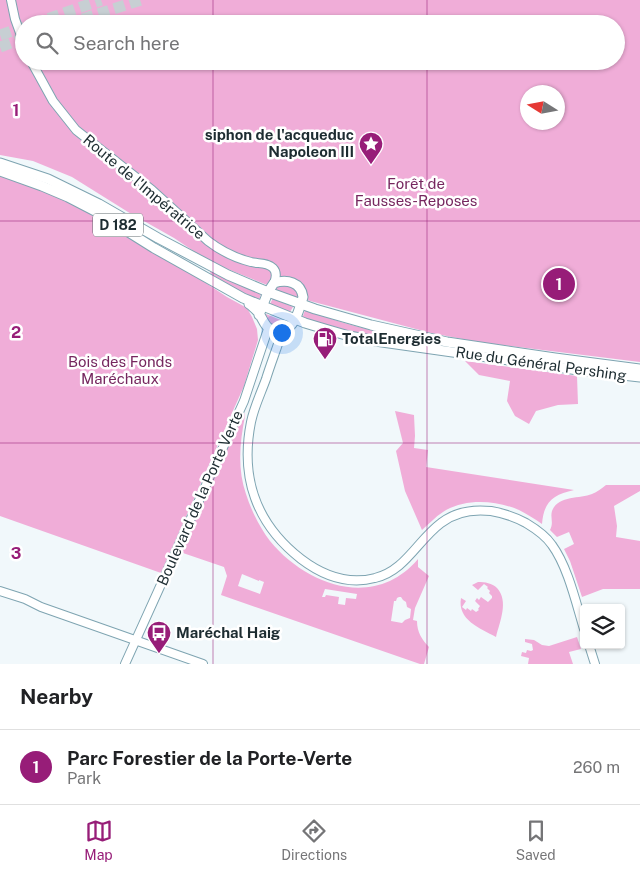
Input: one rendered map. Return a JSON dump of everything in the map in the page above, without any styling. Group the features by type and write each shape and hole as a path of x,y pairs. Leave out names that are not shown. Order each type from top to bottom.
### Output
{"main road":[{"name":"D 182","path":"0,163 71,189 220,270 268,292 301,304"},
{"name":"D 182","path":"0,171 42,186 95,211 154,248 244,298 256,310 261,310"},
{"path":"292,282 299,287 303,294 295,319 290,328 282,332 268,328 264,324 261,310 268,292 274,283 292,282"},
{"name":"Rue du Général Pershing","path":"301,304 371,325 448,342 640,369"},
{"name":"Rue du Général Pershing","path":"261,310 349,336 382,342 567,369 640,377"}],"street":[{"path":"11,0 15,19"},
{"name":"Route de l'Impératrice","path":"36,70 53,101 76,130 152,190 208,242 224,252 272,267 276,272 274,283"},
{"name":"Boulevard de la Porte Verte","path":"125,664 244,401 268,328"},
{"path":"282,332 252,420 247,457 252,488 260,509 271,529 290,550 317,570 327,574 352,580 375,578 395,569 408,558 433,530 449,517 474,510 501,513 533,527 551,543 564,568 580,617"},
{"path":"0,591 203,664"},
{"path":"590,649 595,664"}],"green space":[{"name":"Forêt de Fausses-Reposes","path":"0,0 640,0 640,362 478,342 431,333 299,297 298,300 276,291 277,289 210,262 174,238 72,177 33,161 0,155"},
{"name":"Bois des Fonds Maréchaux","path":"0,175 67,199 168,258 247,308 257,329 258,340 244,386 161,573 0,516"},
{"path":"211,271 261,294 259,300 234,288 210,273"},
{"path":"273,298 293,307 290,312 270,304"},
{"path":"305,310 367,329 398,336 461,348 557,362 375,338 322,326 302,319"},
{"path":"266,314 288,323 282,326 273,325 266,319"},
{"path":"465,361 577,376 578,404 558,405 536,411 529,424 515,416 507,401 510,381 479,375"},
{"path":"395,411 414,415 414,448 428,450 426,467 574,490 560,494 547,504 542,524 510,507 480,502 451,507 437,516 422,530 405,491 396,451 403,443"},
{"path":"244,412 240,455 243,484 259,525 270,541 285,557 303,570 322,580 342,586 362,588 382,584 401,575 418,559 418,567 429,576 415,608 413,620 417,621 420,636 429,647 424,664 221,595 227,576 224,567 180,552","holes":["242,574 264,582 260,594 238,586","325,589 357,594 356,599 346,598 345,605 338,604 339,597 326,595 322,597","401,597 406,602 407,607 411,609 410,618 402,623 391,621 394,601"]},
{"path":"606,485 640,485 640,491 614,506 617,526 616,537 640,541 640,589 603,589 582,597 564,549 574,544 569,532 557,537 550,530 552,511 559,502 570,498 587,496"},
{"path":"478,582 495,586 501,593 503,605 496,637 477,627 466,618 461,606 461,598 466,601 462,607 476,612 480,606 475,601 477,598 479,600 481,597 488,602 492,598 488,587 484,584 478,590 472,585"},
{"path":"577,637 581,649 569,652 573,664 528,664 529,658 521,656 522,652 526,653 527,650 533,650 532,644 525,642 525,639 534,640 542,645 549,646"}],"tunnel":[{"path":"58,15 101,0"},
{"path":"95,15 141,0"},
{"path":"0,35 15,30"},
{"path":"0,47 15,41"}],"place":[{"name":"siphon de l'acqueduc Napoleon III","path":"371,165"},
{"name":"Parc Forestier de la Porte-Verte","path":"559,284"},
{"name":"TotalEnergies","path":"325,360"},
{"name":"Maréchal Haig","path":"159,654"}]}
